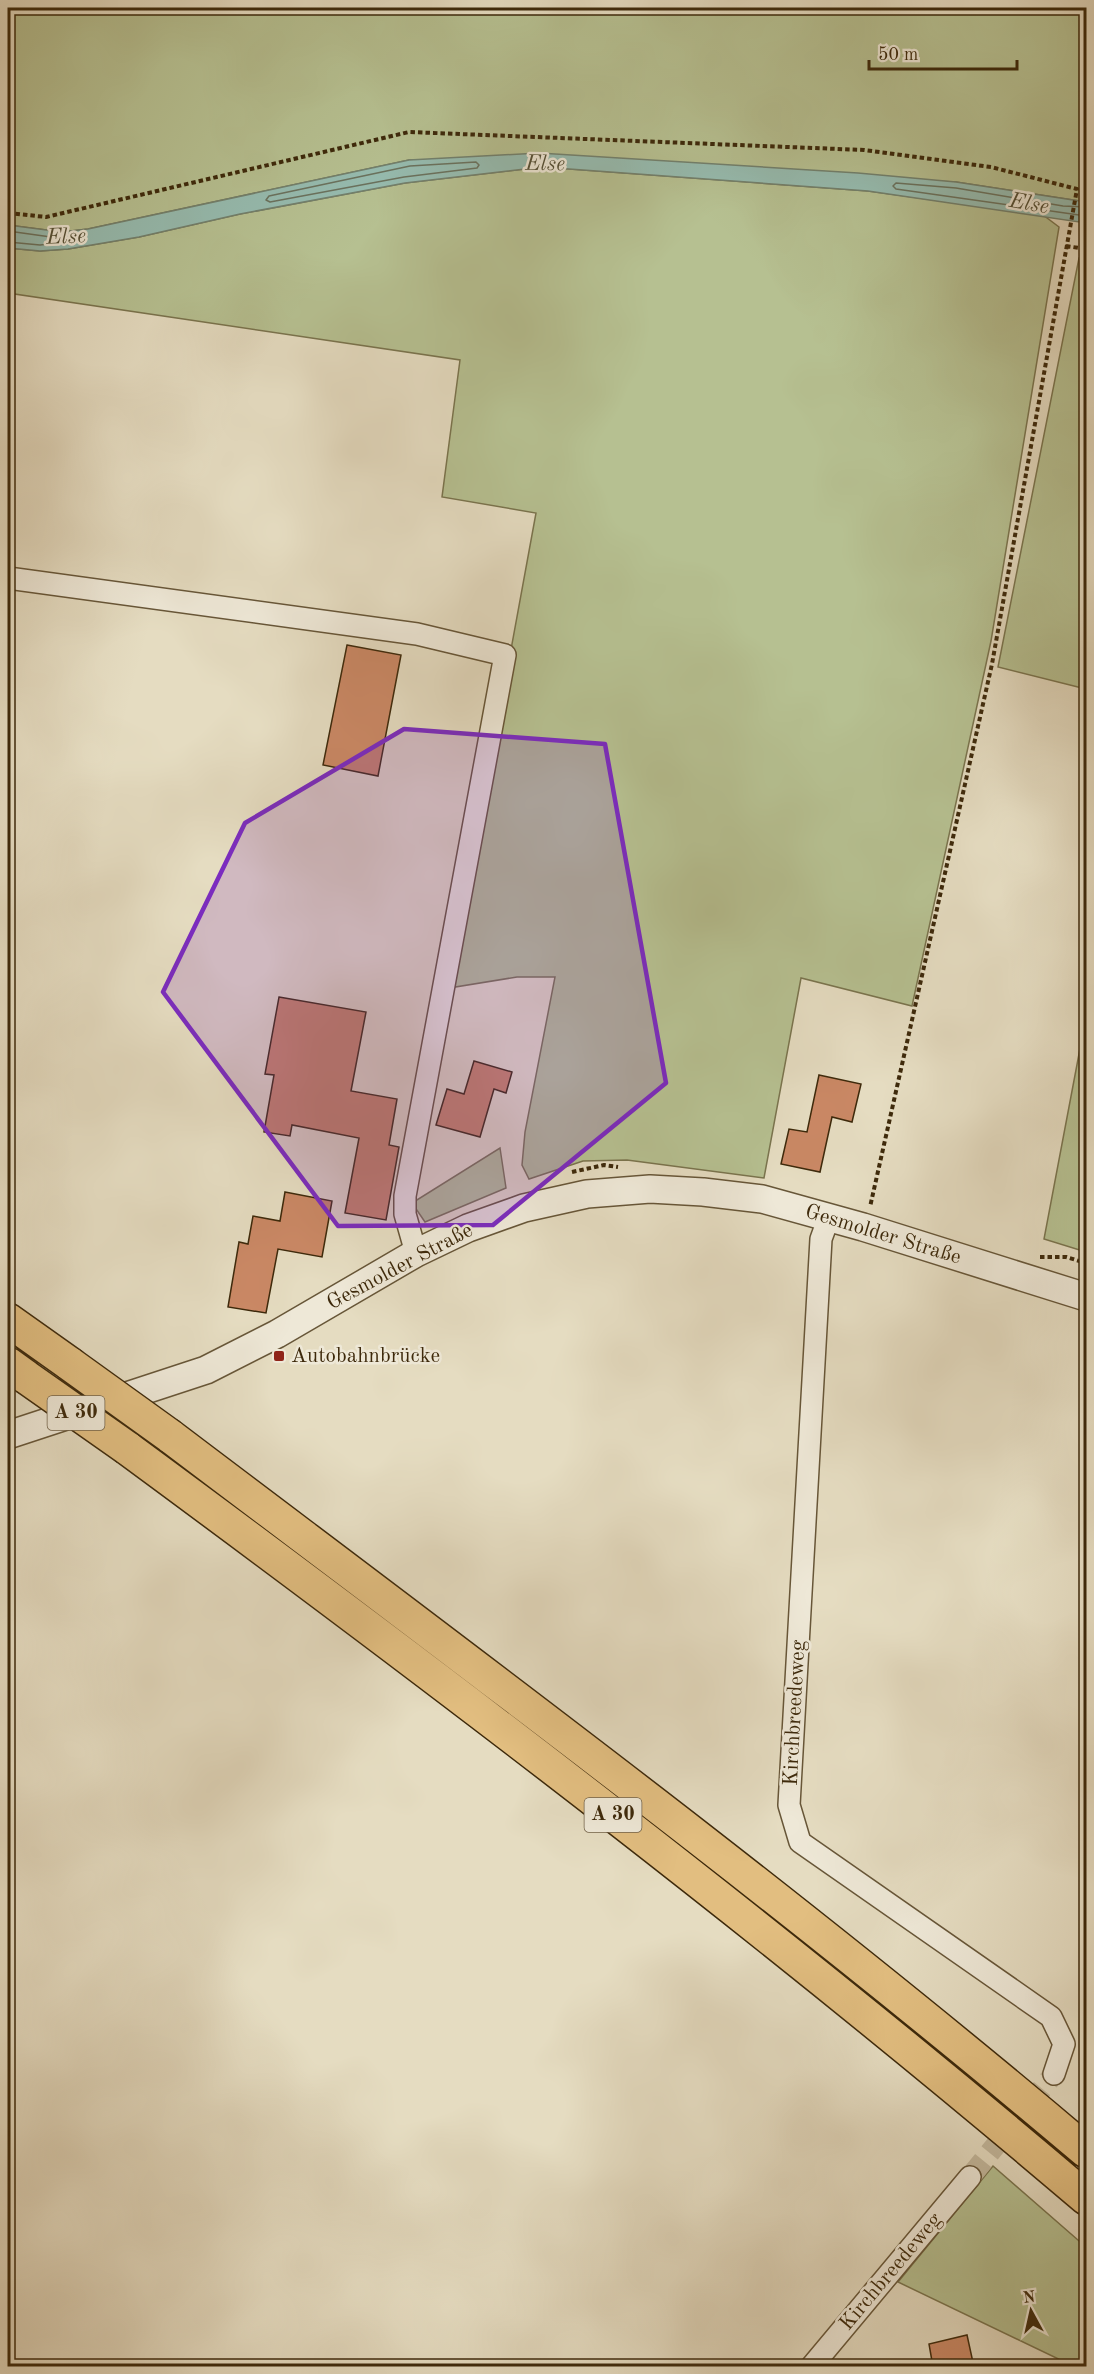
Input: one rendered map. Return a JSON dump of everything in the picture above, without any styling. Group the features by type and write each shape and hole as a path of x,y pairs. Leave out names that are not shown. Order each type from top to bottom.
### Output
{"highway":[{"name":"A 30","path":"8,1320 171,1436 633,1785 1011,2087 1086,2151"},
{"name":"A 30","path":"17,1370 127,1448 371,1629 619,1819 816,1974 1086,2198"}],"street":[{"path":"8,578 417,634 505,656 405,1196 405,1214 416,1253"},
{"name":"Gesmolder Straße","path":"8,1435 206,1370 277,1334 416,1253 468,1228 524,1208 587,1194 627,1190 703,1192 762,1199 863,1227 1086,1297"},
{"name":"Kirchbreedeweg","path":"829,1217 821,1239 789,1805 800,1842 1051,2017 1064,2044 1054,2074"},
{"name":"Kirchbreedeweg","path":"812,2367 970,2177"}],"path":[{"path":"8,213 46,217 409,132 864,150 991,166 1077,189 992,664 869,1213 863,1227"},
{"path":"1066,246 1086,249"}],"highlighted area":[{"path":"404,729 605,744 666,1083 493,1225 338,1226 163,992 245,823"}],"green space":[{"path":"8,8 1086,8 1086,202 956,182 409,160 88,229 62,232 8,225"},
{"path":"542,167 868,191 1043,215 1059,227 991,641 912,1006 801,978 764,1178 627,1160 583,1161 529,1179 522,1165 525,1132 555,977 517,977 449,988 536,513 442,497 460,360 8,293 8,248 40,251 68,249 139,237 240,214 405,183"},
{"path":"1079,258 1086,259 1086,689 998,667"},
{"path":"1086,1017 1086,1252 1044,1239"},
{"path":"500,1148 506,1188 425,1222 412,1203"},
{"path":"993,2166 1086,2247 1086,2366 1073,2366 898,2282"}],"water":[{"name":"Else","path":"539,153 858,173 956,182 1086,202 1086,223 868,191 542,167 405,183 240,214 139,237 68,249 40,251 8,248 8,225 62,232 88,229 409,160"}],"building":[{"path":"347,645 401,655 378,776 323,765"},
{"path":"279,997 366,1012 351,1091 397,1099 389,1145 399,1147 386,1220 345,1213 359,1138 292,1125 290,1136 264,1132 274,1075 265,1074"},
{"path":"474,1061 512,1072 506,1093 494,1089 480,1137 436,1125 447,1089 464,1094"},
{"path":"819,1075 861,1084 852,1122 832,1117 820,1172 781,1164 789,1129 807,1132"},
{"path":"285,1192 332,1201 322,1257 278,1249 266,1313 228,1307 239,1242 248,1244 253,1216 280,1221"},
{"path":"967,2335 974,2367 933,2367 929,2344"}],"tunnel":[{"path":"970,2177 1054,2074"}],"place":[{"name":"Autobahnbrücke","path":"279,1356"}]}
